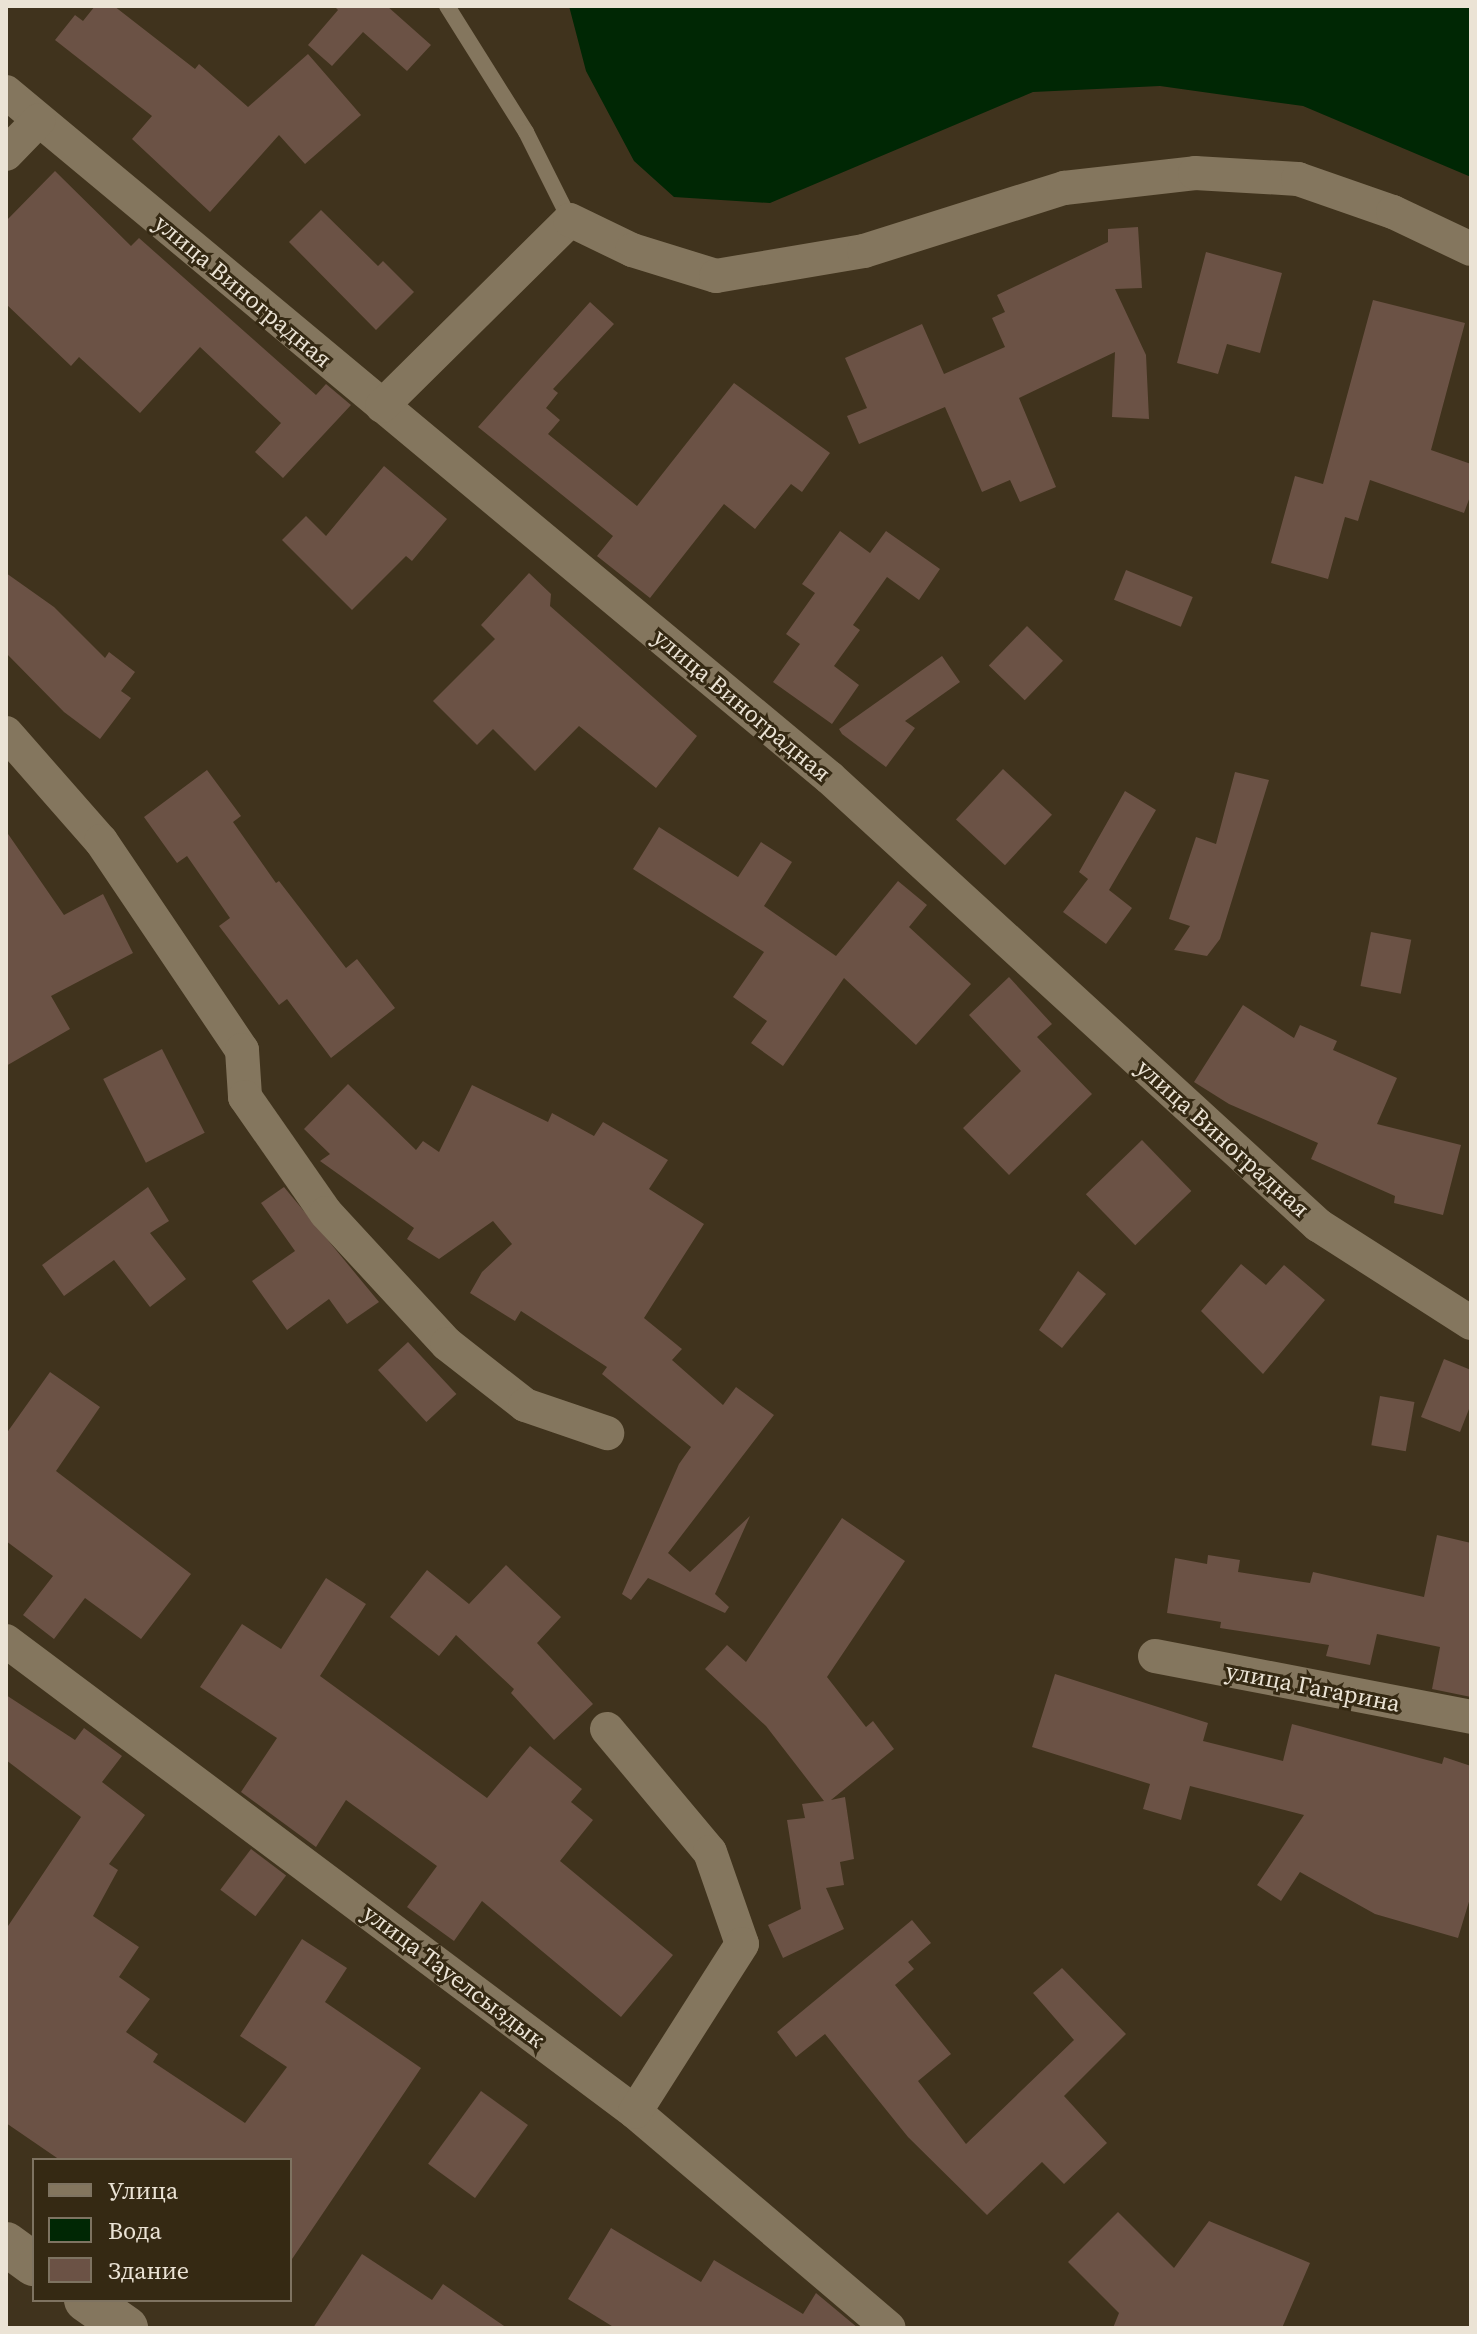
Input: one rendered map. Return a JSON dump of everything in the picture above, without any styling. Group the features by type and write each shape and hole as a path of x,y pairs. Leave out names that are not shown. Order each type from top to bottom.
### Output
{"main road":[{"path":"6,2244 32,2263"},
{"path":"89,2302 126,2328"}],"street":[{"name":"улица Виноградная","path":"6,92 830,778 1318,1225 1471,1323"},
{"path":"6,154 39,120"},
{"path":"382,406 570,220 632,250 716,276 864,251 1064,188 1195,173 1298,179 1393,212 1471,249"},
{"path":"6,733 101,841 242,1050 245,1097 326,1213 447,1344 525,1405 607,1433"},
{"name":"улица Тауелсыздык","path":"6,1641 635,2112 889,2328"},
{"name":"улица Гагарина","path":"1155,1656 1471,1717"},
{"path":"607,1729 710,1852 742,1944 635,2112"}],"lane":[{"path":"447,6 526,132 570,220"}],"water":[{"path":"569,6 1471,6 1471,177 1303,106 1160,86 1033,92 770,203 674,197 634,161 586,71"}],"building":[{"path":"95,6 114,6 195,69 199,64 248,107 308,54 361,115 305,164 279,135 210,212 132,139 152,116 55,40 75,15 83,21"},
{"path":"334,6 387,6 431,45 407,71 363,32 332,66 308,45 338,10"},
{"path":"55,171 131,246 139,238 316,395 326,384 351,405 283,478 255,452 281,423 200,347 140,413 79,357 71,366 6,304 6,221"},
{"path":"321,210 378,266 383,261 414,292 376,330 289,242"},
{"path":"1138,227 1142,288 1115,289 1146,355 1149,419 1112,417 1115,352 1019,398 1056,487 1020,502 1010,480 982,492 945,407 859,444 847,416 867,408 845,358 922,324 944,374 1005,347 992,318 1005,312 997,295 1108,242 1108,229"},
{"path":"1206,252 1282,273 1260,353 1227,344 1218,374 1177,363"},
{"path":"1373,300 1465,323 1431,450 1471,464 1471,494 1464,513 1370,480 1358,521 1345,517 1328,579 1271,563 1295,476 1323,484"},
{"path":"590,302 614,324 553,389 558,393 546,408 560,420 548,434 637,506 734,383 830,453 802,492 791,484 755,529 724,504 650,598 597,556 613,536 478,427"},
{"path":"384,466 447,519 412,561 406,556 352,610 282,540 306,516 326,536"},
{"path":"840,531 870,553 886,531 940,569 919,600 887,577 853,625 860,630 834,666 859,685 832,724 773,682 800,644 786,634 815,593 802,584"},
{"path":"1126,570 1193,597 1181,627 1114,600"},
{"path":"6,573 54,607 105,658 109,652 135,672 121,691 131,698 100,739 64,712 6,653"},
{"path":"529,573 551,594 550,606 697,736 656,788 579,726 535,771 493,729 477,745 433,701 495,639 481,625"},
{"path":"1027,626 1063,661 1025,700 989,666"},
{"path":"942,656 960,682 905,721 915,728 886,767 842,734 839,729"},
{"path":"1003,769 1052,815 1005,865 956,819"},
{"path":"207,770 241,816 233,822 276,883 279,881 346,968 357,959 395,1008 331,1058 287,999 279,1005 219,926 230,918 187,856 177,863 144,817"},
{"path":"1235,772 1269,780 1220,939 1207,956 1174,950 1190,926 1169,919 1196,837 1216,844"},
{"path":"1125,791 1156,810 1109,890 1132,908 1106,944 1063,912 1088,879 1079,872"},
{"path":"659,827 738,877 761,842 792,862 764,906 836,956 898,881 927,905 909,927 971,984 916,1045 844,978 783,1066 751,1043 767,1021 733,997 764,952 633,869"},
{"path":"6,831 64,915 103,894 133,953 51,996 70,1029 6,1066"},
{"path":"1371,932 1411,940 1401,994 1361,986"},
{"path":"1009,977 1052,1024 1037,1037 1092,1094 1009,1175 963,1128 1021,1071 969,1015"},
{"path":"1243,1005 1294,1038 1300,1025 1337,1041 1333,1050 1397,1078 1377,1124 1461,1145 1443,1215 1394,1203 1395,1196 1311,1159 1318,1143 1229,1104 1194,1082"},
{"path":"162,1049 205,1133 146,1163 103,1079"},
{"path":"348,1084 416,1150 423,1141 439,1152 472,1085 548,1122 552,1113 594,1136 603,1122 668,1160 649,1189 704,1224 644,1318 682,1349 672,1360 723,1405 736,1387 774,1415 668,1553 690,1572 750,1516 715,1594 729,1607 725,1613 648,1578 631,1600 622,1594 679,1464 691,1447 602,1374 607,1367 521,1311 515,1321 470,1293 482,1272 512,1244 493,1221 439,1259 407,1239 414,1228 320,1161 330,1154 304,1129"},
{"path":"1142,1140 1191,1191 1135,1245 1086,1194"},
{"path":"148,1187 169,1221 150,1233 186,1279 150,1307 114,1260 64,1296 42,1265"},
{"path":"284,1187 379,1302 347,1324 329,1299 287,1330 252,1281 295,1251 261,1203"},
{"path":"1241,1264 1266,1285 1284,1265 1325,1300 1263,1374 1201,1311"},
{"path":"1078,1271 1106,1294 1062,1348 1039,1330"},
{"path":"408,1342 456,1394 426,1422 378,1370"},
{"path":"1444,1359 1471,1370 1471,1404 1460,1432 1421,1417"},
{"path":"50,1372 100,1407 56,1471 191,1574 141,1639 85,1598 54,1639 23,1615 53,1576 6,1541 6,1434"},
{"path":"1380,1396 1414,1402 1406,1451 1371,1445"},
{"path":"842,1518 905,1561 827,1677 866,1727 873,1721 894,1749 831,1800 845,1797 854,1859 840,1862 844,1885 826,1888 844,1929 783,1958 768,1925 801,1909 787,1820 805,1818 802,1804 824,1801 766,1726 705,1669 727,1645 746,1662"},
{"path":"1437,1535 1471,1543 1471,1697 1432,1689 1440,1647 1377,1634 1370,1665 1326,1656 1329,1645 1220,1628 1221,1622 1167,1613 1175,1558 1207,1564 1208,1555 1240,1560 1238,1572 1310,1583 1313,1572 1424,1597"},
{"path":"506,1565 561,1617 537,1643 593,1704 554,1740 511,1693 514,1689 456,1635 439,1656 390,1617 427,1570 469,1604"},
{"path":"326,1578 366,1604 320,1676 487,1798 530,1746 582,1789 571,1802 593,1820 560,1861 673,1955 621,2017 482,1901 454,1941 407,1907 437,1866 346,1800 316,1847 241,1792 277,1738 200,1687 242,1624 281,1649"},
{"path":"1055,1674 1208,1723 1203,1741 1283,1761 1292,1724 1442,1764 1444,1757 1471,1766 1471,1895 1458,1938 1375,1914 1300,1872 1281,1901 1257,1885 1304,1815 1190,1786 1181,1820 1143,1809 1150,1784 1032,1747"},
{"path":"6,1695 75,1740 84,1728 122,1756 102,1782 145,1815 109,1864 118,1870 93,1916 139,1947 119,1977 150,1999 126,2032 158,2054 153,2062 245,2123 287,2067 240,2036 302,1939 347,1968 325,2002 421,2068 292,2259 292,2158 57,2158 6,2123 6,1929 81,1817 6,1760"},
{"path":"251,1849 286,1875 255,1916 220,1890"},
{"path":"912,1920 931,1943 908,1962 914,1969 895,1985 951,2054 918,2081 966,2144 1074,2040 1033,1993 1062,1968 1126,2034 1064,2096 1107,2143 1064,2184 1042,2162 987,2215 908,2137 825,2034 796,2057 777,2032"},
{"path":"481,2091 528,2125 475,2198 428,2164"},
{"path":"1118,2212 1174,2268 1209,2221 1310,2263 1282,2328 1113,2328 1119,2313 1068,2262"},
{"path":"611,2228 701,2282 714,2260 803,2314 816,2293 858,2328 615,2328 568,2299"},
{"path":"362,2254 432,2300 443,2284 507,2328 313,2328"}]}
